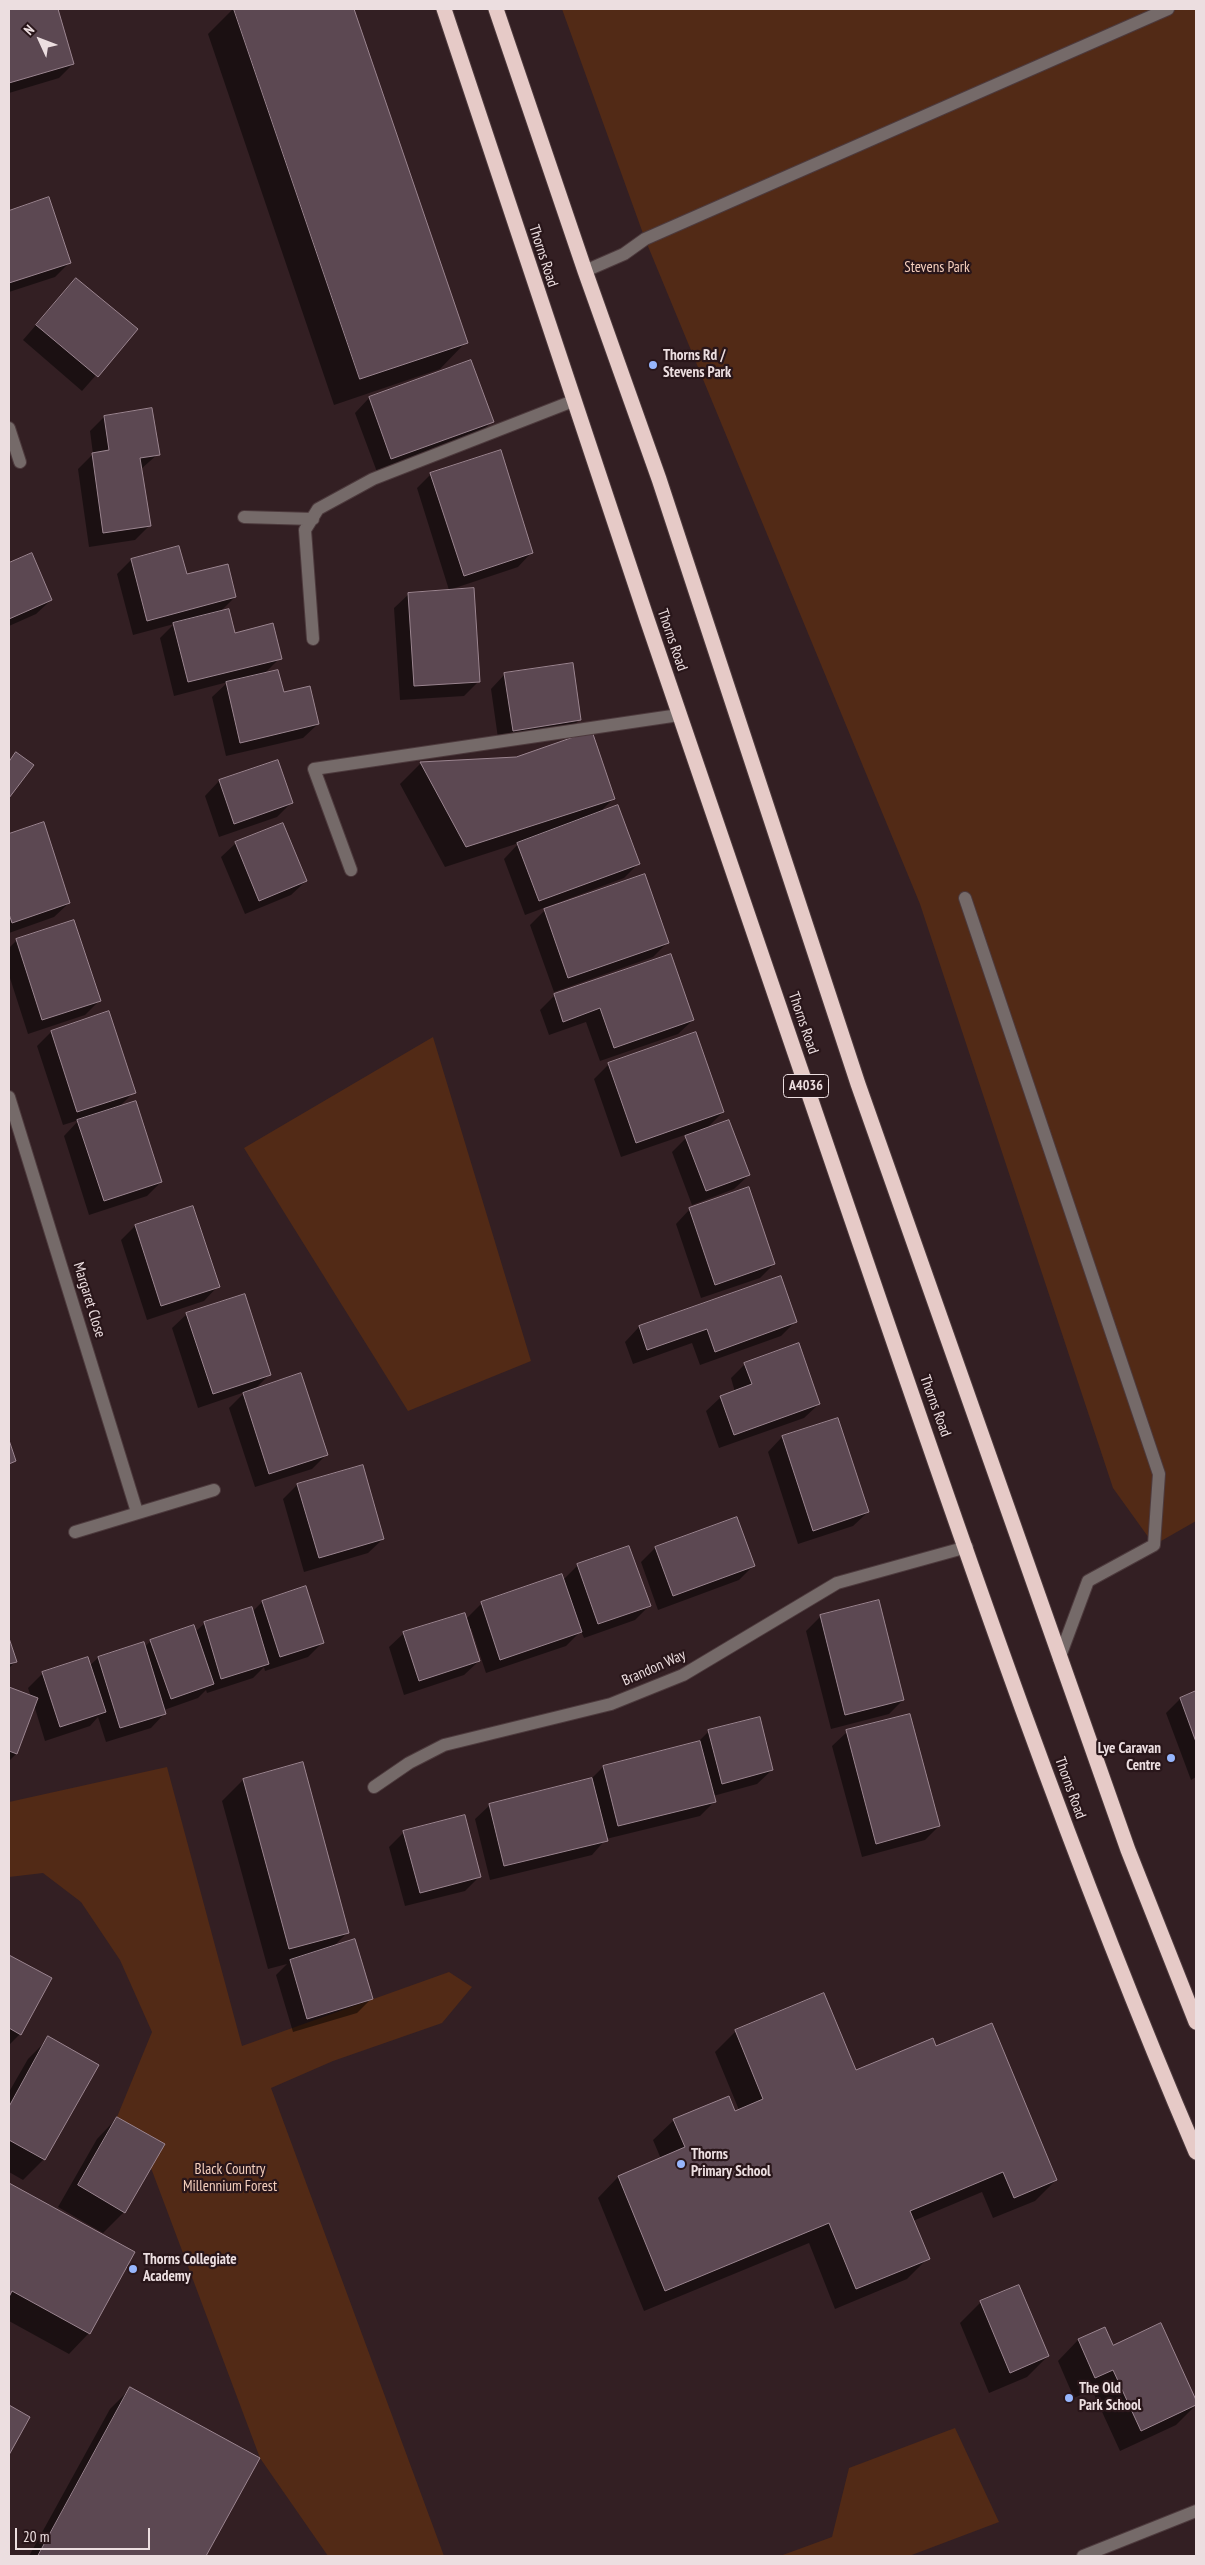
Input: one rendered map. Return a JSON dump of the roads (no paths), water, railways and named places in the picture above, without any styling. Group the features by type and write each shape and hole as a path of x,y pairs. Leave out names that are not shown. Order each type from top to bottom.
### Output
{"highway":[{"name":"Thorns Road","path":"444,9 679,715 966,1547 1088,1889 1196,2152"},
{"path":"496,9 584,271 659,479 858,1084 1128,1850 1196,2022"}],"street":[{"path":"584,271 624,254 645,239 1168,9"},
{"path":"313,639 305,530 318,509 373,479 573,401"},
{"path":"9,428 20,462"},
{"path":"244,517 313,519"},
{"path":"351,870 314,769 679,715"},
{"path":"965,898 1159,1474 1154,1546 1088,1581 1060,1659"},
{"name":"Margaret Close","path":"9,1098 137,1512"},
{"path":"75,1532 214,1490"},
{"name":"Brandon Way","path":"374,1787 409,1763 444,1745 611,1704 683,1675 837,1583 966,1547"},
{"path":"1083,2556 1196,2511"}],"place":[{"name":"Thorns Rd / Stevens Park","path":"653,365"},
{"name":"Lye Caravan Centre","path":"1171,1758"},
{"name":"Thorns Primary School","path":"681,2164"},
{"name":"Thorns Collegiate Academy","path":"133,2269"},
{"name":"The Old Park School","path":"1069,2398"}],"park label":[{"name":"Stevens Park","path":"937,268"},
{"name":"Black Country Millennium Forest","path":"230,2178"}]}
